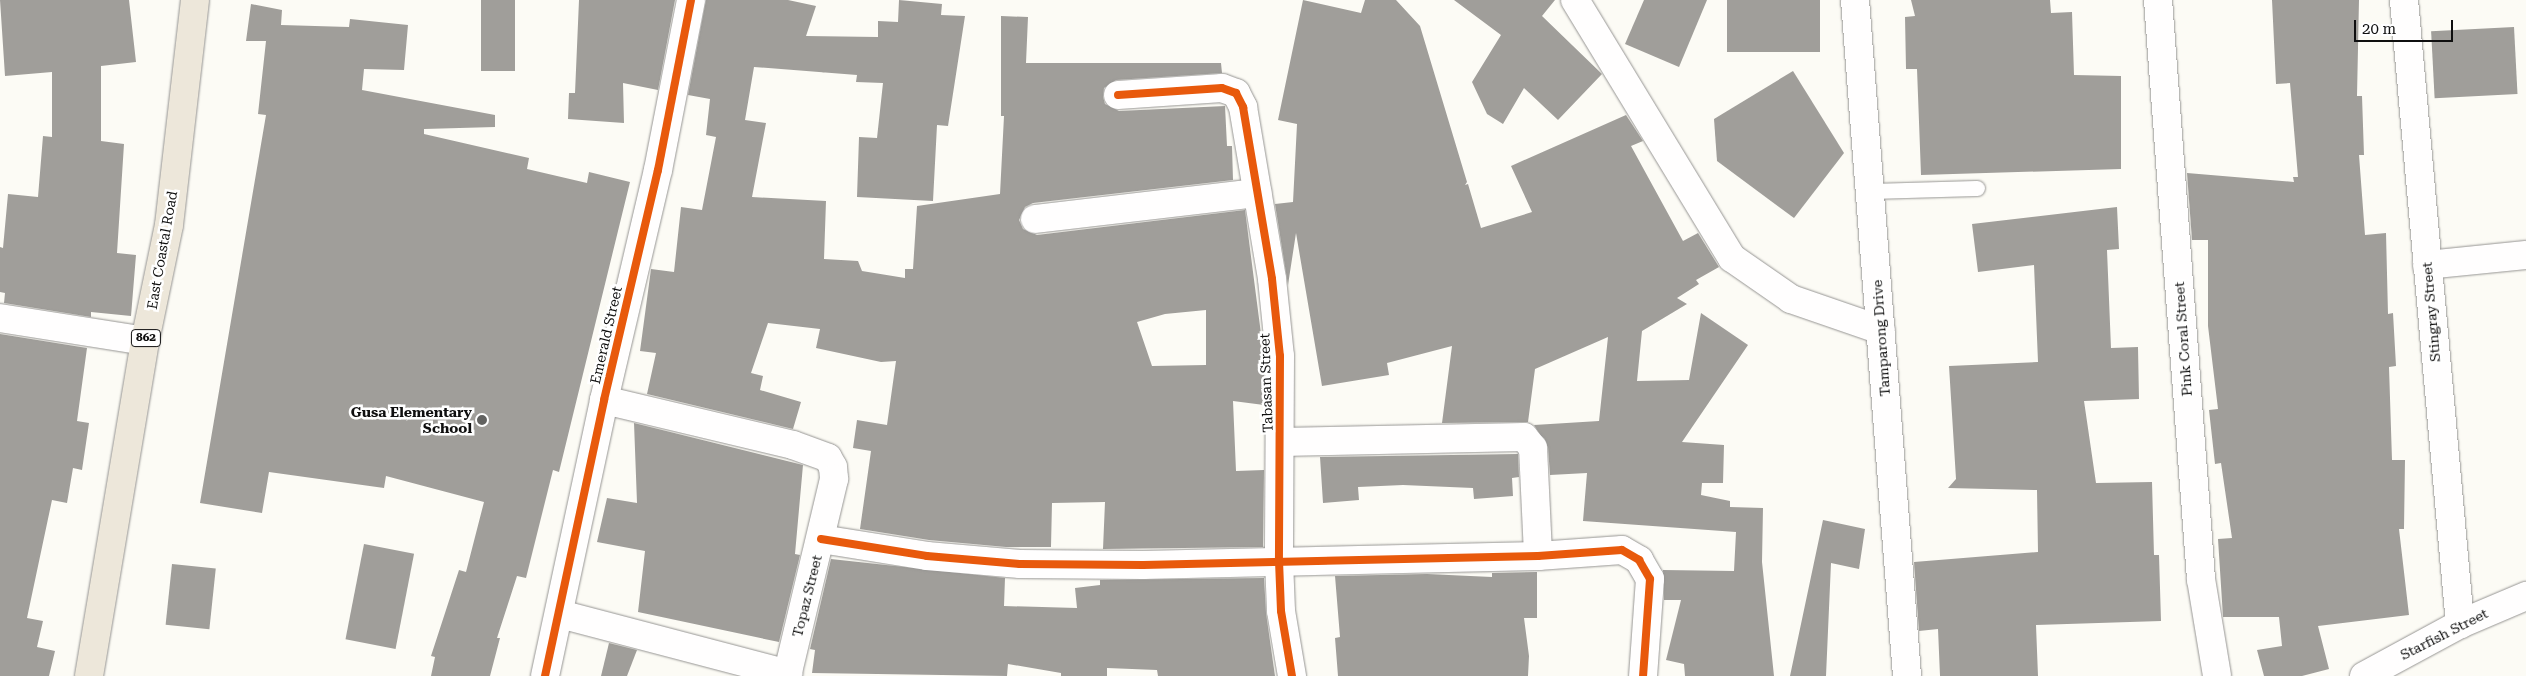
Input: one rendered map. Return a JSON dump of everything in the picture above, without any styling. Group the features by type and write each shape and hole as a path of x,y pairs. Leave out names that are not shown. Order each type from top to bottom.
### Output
{"main road":[{"name":"East Coastal Road","path":"89,676 145,342 169,225 195,0"}],"street":[{"name":"Emerald Street","path":"545,676 560,614 604,400 658,170 691,0"},
{"path":"1575,0 1732,258 1791,299 1881,330"},
{"name":"Tamparong Drive","path":"1855,0 1907,676"},
{"name":"Pink Coral Street","path":"2158,0 2201,579 2217,676"},
{"name":"Stingray Street","path":"2404,0 2426,265 2460,624"},
{"name":"Tabasan Street","path":"1118,95 1222,88 1236,93 1243,107 1280,356 1279,561 1281,611 1292,676"},
{"path":"1035,219 1257,193"},
{"path":"2426,265 2526,255"},
{"path":"0,318 145,342"},
{"name":"Topaz Street","path":"604,400 793,445 828,458 833,467 834,479 787,675"},
{"path":"1281,442 1524,437 1533,448 1538,556"},
{"path":"821,539 927,556 1020,564 1143,565 1538,556 1622,550 1639,560 1650,579 1643,676"},
{"name":"Starfish Street","path":"2364,676 2460,624 2526,596"},
{"path":"560,614 787,675"}],"lane":[{"path":"1870,191 1977,188"}],"building":[{"path":"0,0 129,0 136,62 101,66 101,141 124,144 117,253 136,255 131,316 91,312 91,317 4,303 5,293 0,292 0,247 3,248 8,194 38,197 43,136 52,137 52,72 5,76"},
{"path":"481,0 515,0 515,71 481,71"},
{"path":"579,0 675,0 658,90 623,83 624,123 568,119 569,93 575,93"},
{"path":"706,0 788,0 816,6 806,36 878,37 878,21 898,22 899,0 942,4 941,15 965,16 948,126 937,125 933,201 857,197 859,137 877,138 883,83 856,82 857,75 754,67 745,120 766,123 752,197 826,201 824,259 858,261 862,271 905,278 905,269 913,269 917,206 1000,194 1004,116 1001,116 1001,16 1028,17 1026,63 1221,63 1222,73 1116,80 1104,88 1103,97 1105,104 1119,111 1225,106 1227,146 1232,146 1233,180 1033,203 1025,207 1019,220 1023,229 1037,235 1245,210 1264,357 1264,405 1233,401 1236,471 1264,470 1263,547 1103,549 1105,502 1052,503 1051,547 1006,547 929,540 860,529 871,451 853,448 857,420 887,425 896,361 881,362 816,348 820,329 768,323 751,373 763,376 760,390 801,402 793,429 647,394 656,353 640,351 651,269 674,272 681,207 702,210 716,137 706,135 710,99 688,95","holes":["1206,310 1206,365 1152,366 1137,322 1165,314"]},
{"path":"1303,0 1361,13 1365,0 1396,0 1420,26 1467,182 1465,185 1468,184 1481,228 1532,212 1511,166 1626,115 1643,141 1631,146 1683,241 1698,233 1719,267 1696,280 1699,284 1677,298 1687,304 1642,331 1637,381 1689,380 1701,313 1748,345 1682,442 1724,445 1723,483 1702,483 1701,495 1730,501 1730,507 1763,508 1762,562 1774,676 1685,676 1684,664 1666,660 1681,600 1664,600 1663,570 1734,571 1736,532 1583,521 1587,473 1550,475 1548,447 1534,425 1599,421 1608,337 1535,369 1528,422 1442,423 1452,346 1387,363 1389,375 1322,386 1296,233 1288,285 1275,204 1293,202 1297,124 1278,120"},
{"path":"1454,0 1555,0 1542,16 1602,74 1558,120 1524,88 1503,124 1487,114 1472,82 1501,35"},
{"path":"1644,0 1707,0 1679,67 1625,44"},
{"path":"1727,0 1820,0 1820,52 1727,52"},
{"path":"1911,0 2050,0 2051,13 2072,12 2074,75 2121,76 2121,169 1921,175 1917,69 1906,69 1905,17 1915,16"},
{"path":"2272,0 2359,0 2357,96 2362,96 2364,155 2359,155 2365,235 2386,233 2388,314 2393,313 2396,366 2389,367 2392,460 2405,460 2404,529 2399,529 2409,615 2318,626 2329,669 2302,676 2264,676 2257,650 2282,646 2279,617 2223,617 2218,539 2232,538 2221,463 2215,464 2209,410 2218,409 2208,326 2208,240 2192,240 2187,173 2294,182 2293,177 2298,177 2290,83 2276,84"},
{"path":"251,4 282,10 281,25 349,27 350,19 408,25 404,70 364,69 362,90 495,115 495,127 424,129 424,134 529,158 527,169 587,183 589,172 630,182 559,472 553,470 526,578 517,576 497,638 500,638 490,676 431,676 435,657 431,656 459,570 466,572 484,502 386,476 384,488 269,472 262,513 200,503 266,115 258,114 266,41 246,41"},
{"path":"2514,27 2518,94 2435,98 2431,31"},
{"path":"1793,71 1844,153 1794,218 1717,161 1714,119"},
{"path":"2117,207 2119,249 2107,250 2111,348 2138,347 2139,399 2084,401 2096,483 2152,482 2154,555 2159,555 2161,621 2036,625 2038,676 1940,676 1938,629 1919,631 1914,562 2038,552 2037,490 1948,488 1956,479 1949,366 2038,362 2034,265 1978,272 1972,224"},
{"path":"0,334 87,348 77,421 89,423 82,470 73,468 67,503 52,500 27,618 43,621 37,647 55,651 49,676 0,676"},
{"path":"634,423 803,465 795,554 800,555 779,642 638,612 645,551 597,542 607,498 637,503"},
{"path":"1518,454 1519,477 1512,478 1513,496 1474,499 1473,488 1403,485 1358,487 1359,500 1323,503 1320,457"},
{"path":"1823,520 1865,529 1859,569 1831,563 1826,676 1790,676"},
{"path":"364,544 414,554 396,649 345,639"},
{"path":"831,559 1005,578 1004,606 1077,608 1075,588 1100,585 1100,580 1264,578 1266,613 1275,676 1158,676 1157,670 1107,668 1107,676 1061,676 1061,673 1008,664 1007,676 812,673 815,650 810,649"},
{"path":"172,564 216,569 209,629 166,625"},
{"path":"1537,572 1537,618 1524,618 1529,656 1528,676 1338,676 1335,638 1340,637 1335,576 1427,574 1492,577 1492,573"},
{"path":"609,643 637,650 627,676 601,676"}],"cycle path":[{"path":"545,676 604,400 658,170 691,0"},
{"path":"1118,95 1222,88 1236,93 1243,107 1272,279 1280,356 1279,561 1281,611 1292,676"},
{"path":"821,539 927,556 1020,564 1143,565 1538,556 1622,550 1639,560 1650,579 1643,676"}],"place":[{"name":"Gusa Elementary School","path":"482,420"}]}
